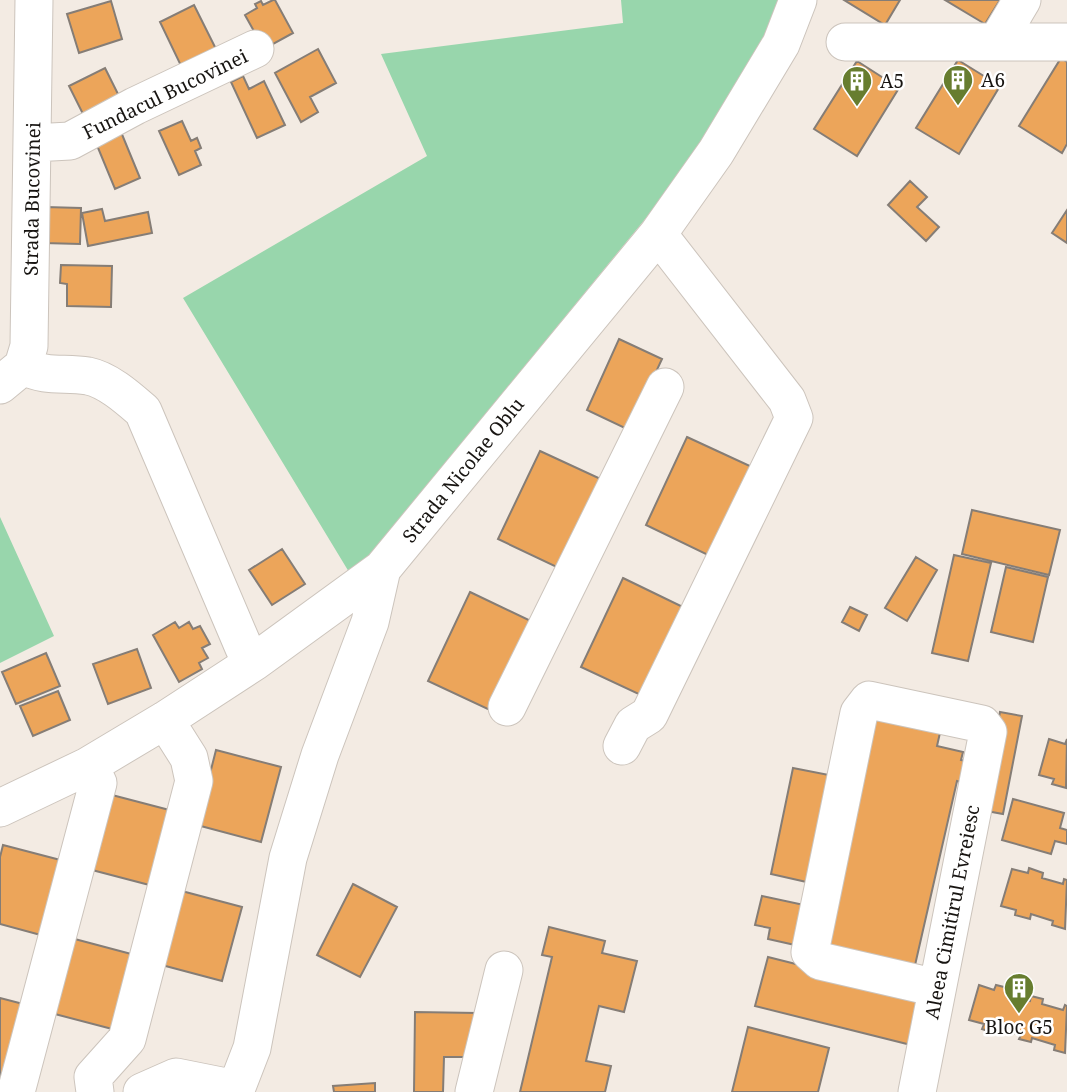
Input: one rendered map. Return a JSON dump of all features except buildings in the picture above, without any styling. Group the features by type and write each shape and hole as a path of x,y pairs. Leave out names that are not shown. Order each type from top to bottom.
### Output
{"street":[{"name":"Strada Bucovinei","path":"12,376 29,346 34,0"},
{"name":"Strada Nicolae Oblu","path":"0,808 88,766 165,720 254,662 382,569 658,234 716,152 781,44 798,0"},
{"path":"997,42 1022,0"},
{"path":"845,42 1067,42"},
{"name":"Fundacul Bucovinei","path":"33,143 70,141 135,106 255,49"},
{"path":"622,746 634,725 649,715 794,418 787,400 658,234"},
{"path":"12,376 39,374 90,377 118,391 144,411 244,648 254,662"},
{"path":"507,707 666,387"},
{"path":"142,1092 176,1077 235,1091 252,1048 288,859 320,755 370,622 382,569"},
{"name":"Aleea Cimitirul Evreiesc","path":"917,1092 988,732 982,724 869,700 859,713 810,952 820,961 937,988"},
{"path":"95,1092 93,1077 127,1039 194,781 190,758 165,720"},
{"path":"16,1092 98,783 88,766"},
{"path":"474,1092 504,970"}],"green space":[{"path":"621,0 787,0 709,141 352,577 183,298 427,156 381,54 623,23"},
{"path":"0,517 54,636 0,663"}],"place":[{"name":"A6","path":"958,107"},
{"name":"A5","path":"857,108"},
{"name":"Bloc G5","path":"1019,1015"}]}
